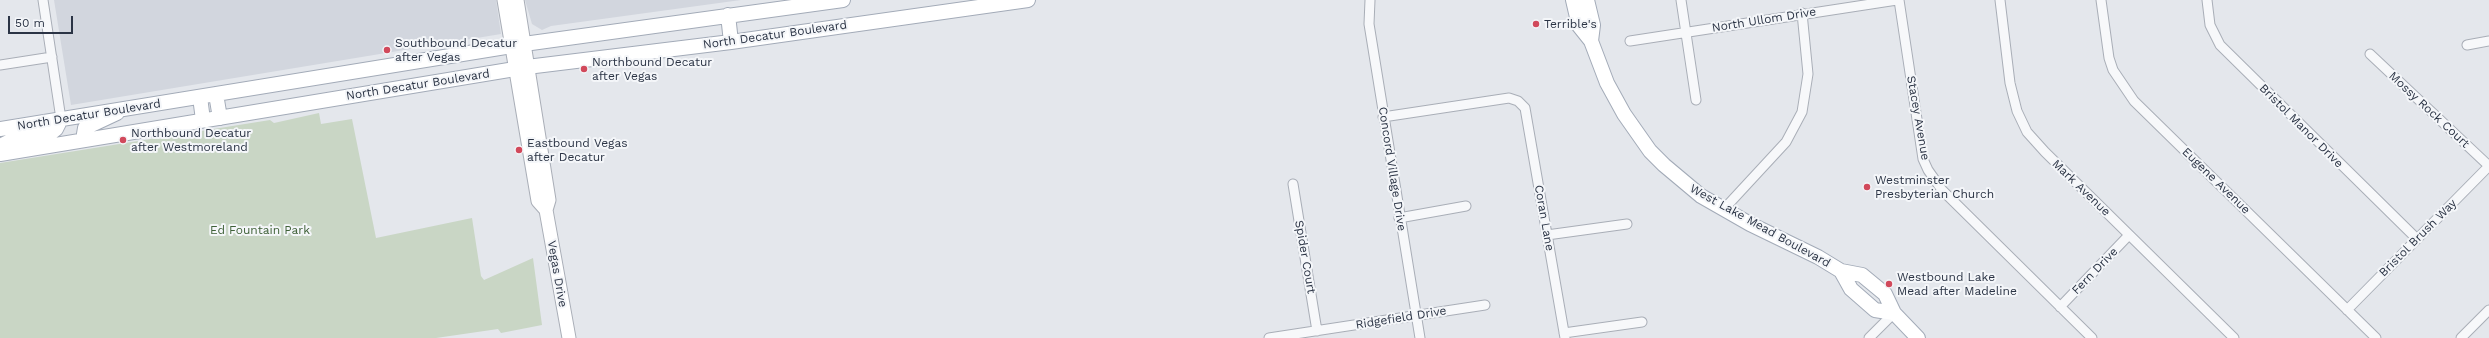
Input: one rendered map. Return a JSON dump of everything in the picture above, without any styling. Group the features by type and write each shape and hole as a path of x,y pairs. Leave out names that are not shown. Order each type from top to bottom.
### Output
{"main road":[{"name":"Vegas Drive","path":"504,0 518,45"},
{"name":"Vegas Drive","path":"517,0 518,45 538,201 546,210 569,338"},
{"name":"North Decatur Boulevard","path":"0,129 518,45 843,0"},
{"name":"North Decatur Boulevard","path":"0,154 521,68 731,42 972,4 1028,0"},
{"name":"West Lake Mead Boulevard","path":"1572,0 1579,26 1591,41 1607,83 1620,108 1650,151 1678,179 1701,196 1724,209 1841,271 1851,289 1875,310 1894,314"},
{"name":"West Lake Mead Boulevard","path":"1587,0 1593,25 1591,41"},
{"path":"728,15 731,42"},
{"path":"216,94 220,118"},
{"path":"200,97 203,120"},
{"path":"83,140 85,128 101,122 124,109"},
{"path":"0,146 10,140 51,132 56,129 61,119"},
{"path":"1894,314 1918,338"}],"street":[{"path":"43,0 61,119"},
{"name":"Concord Village Drive","path":"1370,0 1369,24 1399,218 1420,338"},
{"path":"1682,0 1696,100"},
{"name":"North Ullom Drive","path":"1630,41 1802,13 1898,0"},
{"name":"Stacey Avenue","path":"1898,0 1923,159 1928,170 1942,190 2092,338"},
{"name":"Mark Avenue","path":"2000,0 2010,83 2017,111 2027,132 2044,152 2234,338"},
{"name":"Eugene Avenue","path":"2101,0 2109,58 2113,70 2134,101 2376,338"},
{"name":"Bristol Manor Drive","path":"2207,0 2210,25 2220,45 2417,239"},
{"path":"1724,209 1786,142 1802,112 1808,74 1802,13"},
{"path":"2467,45 2489,41"},
{"name":"Mossy Rock Court","path":"2370,54 2489,166"},
{"path":"0,65 52,57"},
{"name":"Coran Lane","path":"1383,117 1509,98 1518,101 1525,108 1565,336"},
{"name":"Bristol Brush Way","path":"2347,310 2489,166"},
{"name":"Spider Court","path":"1293,184 1317,331"},
{"path":"1399,218 1466,206"},
{"path":"1547,235 1627,224"},
{"name":"Fern Drive","path":"2060,307 2129,235"},
{"name":"Ridgefield Drive","path":"1269,338 1485,305"},
{"path":"2461,338 2489,310"},
{"path":"1869,338 1894,314"},
{"path":"1565,336 1642,322"}],"shaded area":[{"path":"54,0 496,0 501,34 71,105"},
{"path":"525,0 741,0 551,26 542,30 532,24"}],"green space":[{"name":"Ed Fountain Park","path":"319,113 321,124 352,119 376,238 472,218 481,276 484,280 533,258 542,325 501,333 498,329 436,338 0,338 0,163 270,120 274,123"}],"place":[{"name":"Terrible's","path":"1536,24"},
{"name":"Southbound Decatur after Vegas","path":"387,50"},
{"name":"Northbound Decatur after Vegas","path":"584,69"},
{"name":"Northbound Decatur after Westmoreland","path":"123,140"},
{"name":"Eastbound Vegas after Decatur","path":"519,150"},
{"name":"Westminster Presbyterian Church","path":"1867,187"},
{"name":"Westbound Lake Mead after Madeline","path":"1889,284"}]}
